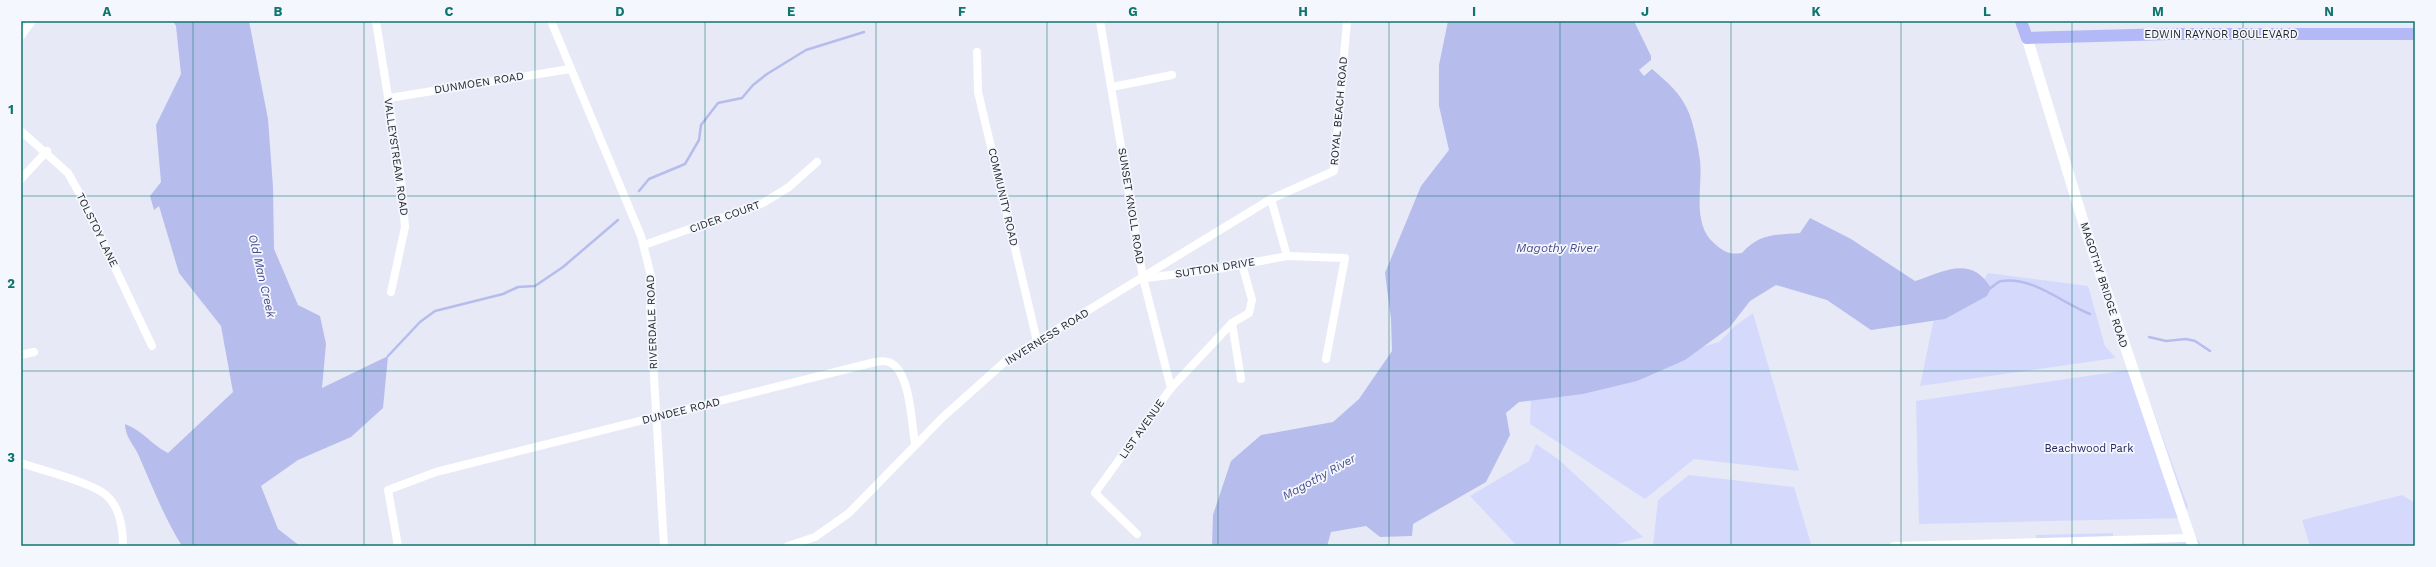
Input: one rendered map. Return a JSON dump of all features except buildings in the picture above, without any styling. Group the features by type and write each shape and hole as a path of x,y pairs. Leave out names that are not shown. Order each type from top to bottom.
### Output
{"main road":[{"name":"MAGOTHY BRIDGE ROAD","path":"2022,21 2086,231 2192,542"},
{"name":"EDWIN RAYNOR BOULEVARD","path":"2027,38 2170,34 2415,34"}],"street":[{"path":"21,36 32,21"},
{"name":"VALLEYSTREAM ROAD","path":"376,21 401,179 405,227 391,292"},
{"name":"RIVERDALE ROAD","path":"551,21 644,245 652,280 650,308 664,546"},
{"name":"SUNSET KNOLL ROAD","path":"1100,21 1143,278 1171,388"},
{"name":"ROYAL BEACH ROAD","path":"1271,199 1334,171 1348,21"},
{"name":"COMMUNITY ROAD","path":"977,52 978,92 1038,341"},
{"name":"DUNMOEN ROAD","path":"389,98 570,69"},
{"path":"1112,87 1172,75"},
{"name":"TOLSTOY LANE","path":"21,130 47,151 68,173 82,198 152,346"},
{"path":"21,179 47,151"},
{"name":"CIDER COURT","path":"644,245 763,203 789,187 817,162"},
{"path":"1271,199 1287,256"},
{"name":"INVERNESS ROAD","path":"788,546 815,537 834,525 915,444 1008,359 1271,199"},
{"name":"SUTTON DRIVE","path":"1143,278 1287,256 1346,258 1326,358"},
{"name":"LIST AVENUE","path":"1137,534 1095,493 1171,388 1232,323 1249,313 1252,300 1242,264"},
{"path":"1232,323 1241,380"},
{"path":"21,355 34,352"},
{"name":"DUNDEE ROAD","path":"398,546 388,490 436,472 886,361 895,365 902,373 906,387 915,444"},
{"path":"21,463 93,488 106,495 118,511 123,533 123,546"},
{"path":"1894,546 2192,542"}],"green space":[{"path":"1988,273 2088,286 2105,346 2116,358 1920,386 1937,304 1968,305"},
{"path":"1753,313 1799,471 1694,459 1645,499 1530,424 1531,398 1719,342 1735,326"},
{"name":"Beachwood Park","path":"2129,370 2144,386 2188,507 2182,518 1919,524 1916,401"},
{"path":"1536,444 1558,459 1643,537 1610,546 1517,546 1470,496 1529,461"},
{"path":"1689,475 1794,487 1811,544 1804,544 1804,546 1653,546 1658,500"},
{"path":"2402,495 2415,503 2415,546 2310,546 2302,520"},
{"path":"2113,533 2113,538 2189,535 2199,541 2201,546 2036,546 2036,535"}],"water":[{"name":"Old Man Creek","path":"173,21 249,21 268,119 273,187 274,249 298,305 320,316 326,344 322,388 388,356 383,408 351,437 298,460 261,486 278,529 300,546 182,546 164,513 125,428 125,424 137,430 168,453 233,392 221,326 179,273 159,206 154,210 150,196 161,182 156,125 181,74 176,26"},
{"name":"Magothy River","path":"1448,21 1634,21 1651,56 1651,60 1639,70 1644,76 1652,69 1678,94 1689,113 1696,136 1700,160 1700,216 1708,236 1718,247 1724,251 1734,254 1742,253 1748,246 1761,238 1800,233 1810,218 1851,239 1915,281 1956,268 1966,268 1975,271 1991,288 1987,296 1945,319 1871,330 1827,300 1776,285 1750,301 1729,328 1685,360 1637,381 1583,394 1519,402 1506,413 1510,435 1486,482 1413,524 1412,536 1380,537 1366,526 1331,532 1327,546 1212,546 1213,515 1231,461 1261,435 1333,422 1359,399 1392,351 1391,319 1385,273 1421,186 1449,150 1439,106 1439,65"}],"waterway":[{"path":"639,191 649,179 685,164 699,140 701,125 718,103 742,98 753,85 767,74 806,50 864,32"},
{"path":"388,356 420,322 435,311 503,294 518,287 535,286 563,267 618,220"},
{"path":"1989,289 2000,281 2025,283 2048,292 2090,314"},
{"path":"2149,337 2166,341 2186,339 2195,341 2210,351"}]}
